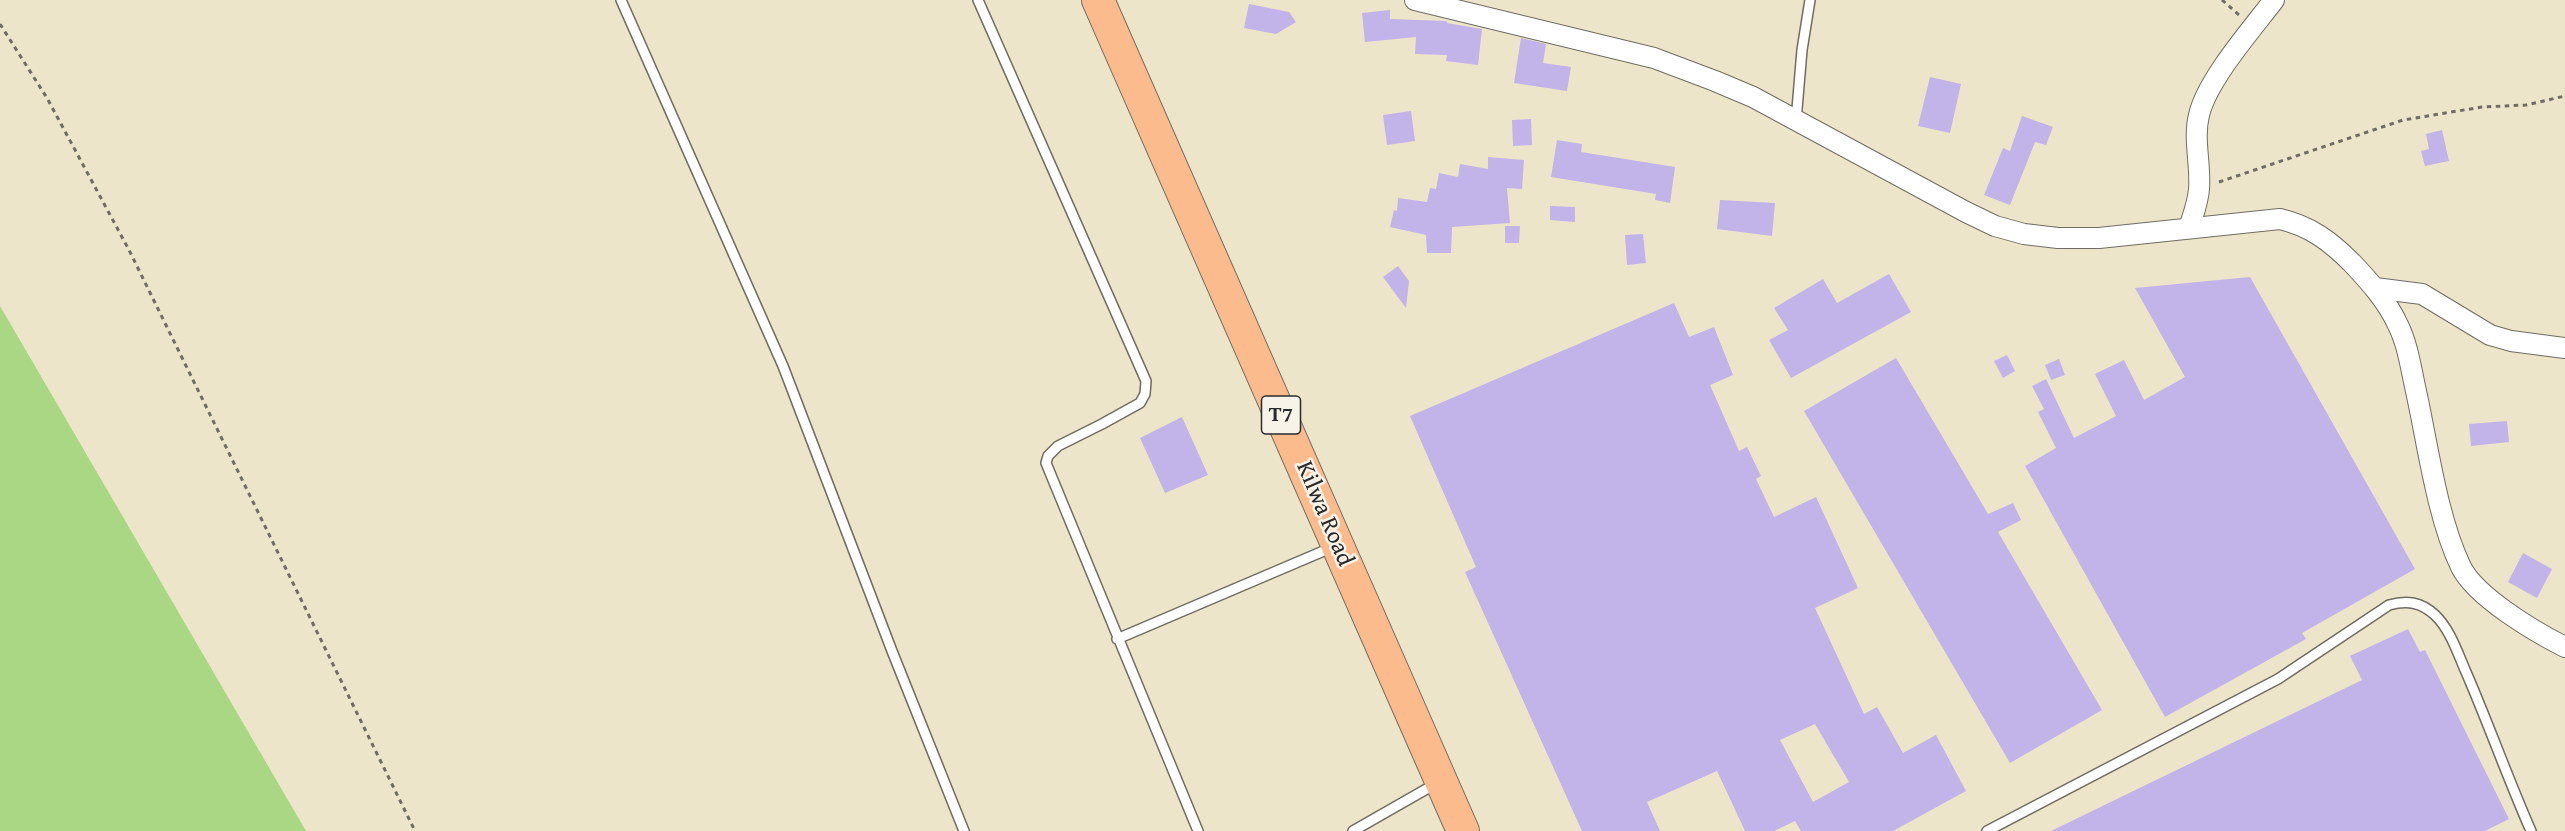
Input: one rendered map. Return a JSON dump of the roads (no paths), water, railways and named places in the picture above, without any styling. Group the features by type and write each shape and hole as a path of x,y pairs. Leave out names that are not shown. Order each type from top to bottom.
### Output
{"highway":[{"name":"Kilwa Road","path":"1098,0 1463,831"}],"street":[{"path":"1415,0 1654,58 1715,81 1796,121 1966,212 1995,226 2014,231 2058,238 2099,238 2280,219 2299,223 2316,232 2334,244 2375,288 2398,325 2408,353 2445,522 2462,568 2480,592 2565,647"},
{"path":"2188,228 2196,207 2199,188 2197,134 2199,114 2212,84 2274,0"},
{"path":"2375,288 2422,294 2490,335 2511,341 2565,348"}],"lane":[{"path":"621,0 783,366 892,651 964,831"},
{"path":"978,0 1146,381 1145,394 1140,403 1058,446 1048,456 1046,463 1198,831"},
{"path":"1796,121 1802,50 1810,0"},
{"path":"1117,639 1337,545"},
{"path":"1987,831 2278,679 2389,605 2402,601 2419,603 2436,616 2452,642 2500,751 2531,831"},
{"path":"1353,831 1440,781"}]}
